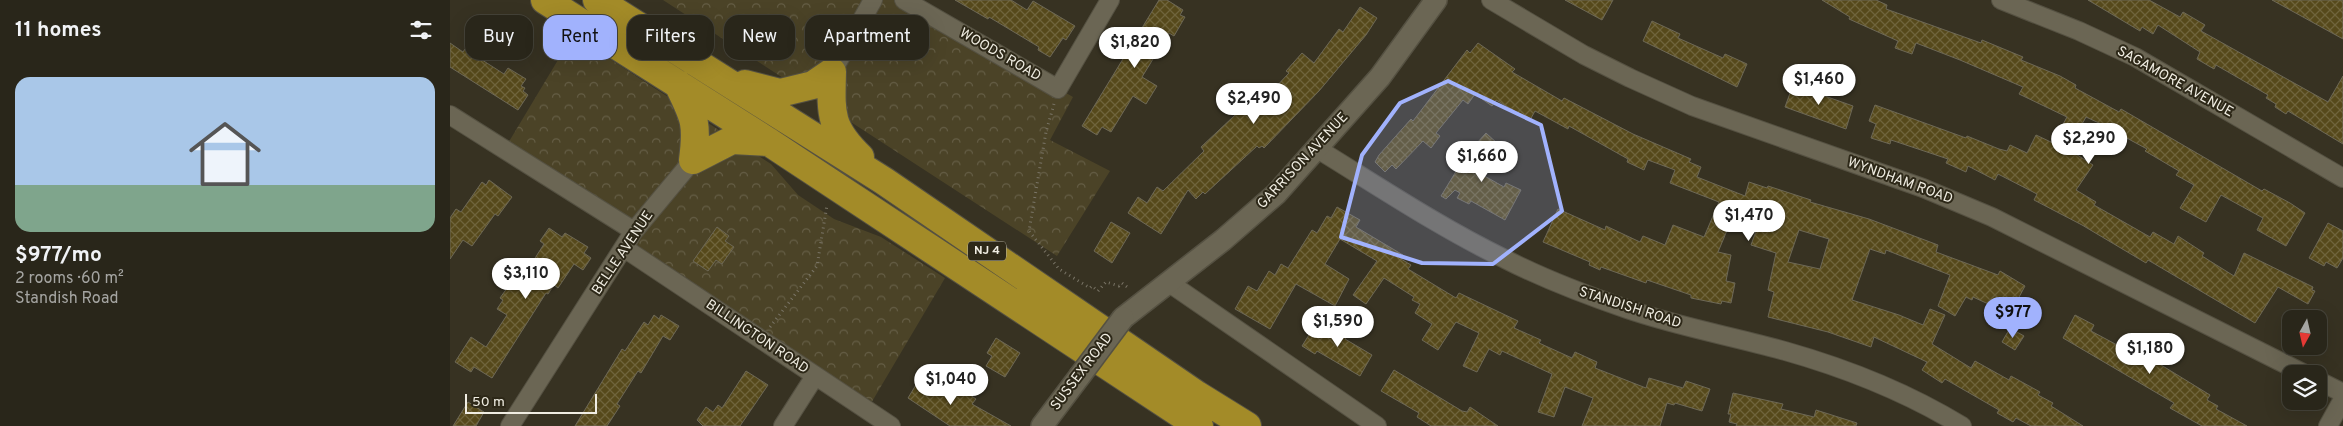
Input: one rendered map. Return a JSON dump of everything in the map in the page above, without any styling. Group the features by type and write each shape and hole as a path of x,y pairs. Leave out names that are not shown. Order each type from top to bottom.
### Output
{"highway":[{"name":"NJ 4","path":"545,0 831,182 1200,426"},
{"name":"NJ 4","path":"597,0 884,181 1197,395 1247,426"},
{"path":"726,80 780,93 813,85 832,72"},
{"path":"832,72 831,108 841,138 884,181"},
{"path":"678,84 693,115 696,133 693,160"},
{"path":"693,160 732,140 769,142"}],"street":[{"path":"832,72 873,0"},
{"name":"WOODS ROAD","path":"904,0 1058,89"},
{"path":"1058,89 1110,0"},
{"name":"GARRISON AVENUE","path":"1122,318 1223,240 1276,194 1380,77 1436,0"},
{"name":"WYNDHAM ROAD","path":"1492,0 1584,55 1630,78 1692,106 1924,188 1992,217 2287,365"},
{"name":"SAGAMORE AVENUE","path":"2001,0 2079,31 2135,57 2343,178"},
{"path":"453,123 634,232"},
{"name":"STANDISH ROAD","path":"1316,148 1445,227 1504,259 1565,286 1636,312 1785,351 1852,374 1904,396 1962,426"},
{"name":"BELLE AVENUE","path":"510,426 634,232 693,160"},
{"name":"BILLINGTON ROAD","path":"624,248 891,426"},
{"path":"1168,282 1377,426"},
{"name":"SUSSEX ROAD","path":"1042,426 1122,318"},
{"path":"783,426 815,376"},
{"path":"2327,385 2343,393"},
{"path":"2328,426 2343,399"}],"path":[{"path":"1058,89 1046,132 1029,231 1059,269 1090,288 1092,286 1098,290 1106,282 1119,286 1122,282 1144,300"},
{"path":"761,340 817,266 831,182"}],"highlighted area":[{"path":"1448,81 1541,125 1562,211 1493,264 1422,263 1341,237 1362,155 1400,103"}],"green space":[{"path":"663,0 904,0 1073,97 1050,140 1110,171 1057,256 755,60 795,60 795,15 724,15 724,40 714,33 714,15 686,15"},
{"path":"558,60 611,60 771,164 798,195 834,219 881,237 945,278 867,410 624,248 634,232 504,150"}],"building":[{"path":"955,0 1011,0 1027,10 1033,1 1075,26 1066,40 1063,38 1050,57 1038,50 1039,47 989,17 988,19"},
{"path":"1159,0 1167,0 1183,10 1180,15 1185,17 1174,36 1169,33 1142,77 1157,86 1146,104 1133,96 1111,132 1102,127 1097,135 1082,126"},
{"path":"1565,0 1613,0 1602,20"},
{"path":"1822,0 1876,0 1887,5 1886,9 1981,43 1982,40 2023,57 2021,60 2060,76 2076,85 2075,88 2119,112 2121,109 2262,191 2264,189 2290,203 2305,213 2286,246 2257,230 2263,218 2221,195 2206,222 2180,208 2194,185 2176,175 2179,171 2145,151 2147,149 2086,117 2068,149 2093,165 2076,190 2096,202 2094,205 2150,237 2153,232 2174,244 2178,236 2204,253 2202,256 2234,276 2244,253 2313,287 2312,290 2315,291 2308,304 2278,287 2255,323 2148,260 2146,263 2082,225 2034,200 2037,194 1998,174 1995,180 1968,166 1966,172 1946,163 1948,159 1891,140 1890,144 1871,138 1876,124 1869,121 1875,105 1966,138 1967,136 1999,149 2007,151 2010,145 2027,153 2036,135 2053,143 2067,117 2019,94 2023,87 1960,60 1916,43 1912,54 1895,48 1898,41 1849,19 1850,17"},
{"path":"2088,0 2149,0 2180,17 2183,12 2205,25 2201,31 2328,102 2343,76 2343,144 2288,111 2286,114 2275,107 2276,104 2266,98 2268,95 2216,65 2214,69 2197,59 2200,52 2158,25 2153,34 2142,27 2140,31"},
{"path":"2272,0 2343,0 2343,39"},
{"path":"1360,7 1377,18 1366,35 1319,91 1264,148 1257,146 1205,194 1203,192 1196,199 1188,190 1161,234 1128,213 1138,197 1147,203 1157,187 1163,191 1204,151 1201,147 1250,101 1256,108 1289,73 1286,71 1302,53 1314,63 1339,29 1343,32"},
{"path":"1652,21 1680,34 1678,38 1723,58 1725,54 1747,64 1737,87 1643,41"},
{"path":"450,43 463,52 465,49 465,60 482,60 504,74 508,68 526,79 521,86 525,88 523,91 528,95 518,110 450,67"},
{"path":"1478,43 1515,69 1512,72 1562,101 1564,98 1633,134 1691,159 1689,162 1701,167 1697,177 1745,196 1749,182 1767,188 1768,186 1811,200 1810,202 1869,219 1938,245 1936,252 1998,275 2000,271 2025,286 2018,299 2015,297 2006,312 1973,297 1972,300 1966,297 1955,316 1938,306 1950,275 1886,250 1885,254 1870,249 1852,300 1923,325 1930,309 1945,315 1932,344 1971,368 1975,361 2009,380 2011,376 2040,392 2038,395 2053,403 2051,406 2083,426 2031,426 2016,418 2013,422 1997,413 1999,410 1945,379 1942,383 1922,370 1927,362 1874,337 1871,347 1828,332 1768,317 1774,292 1768,290 1776,253 1751,245 1761,217 1736,209 1718,252 1731,255 1726,281 1735,283 1731,303 1722,301 1721,304 1691,298 1691,295 1647,280 1646,283 1601,267 1600,270 1589,265 1590,262 1543,242 1558,209 1605,230 1606,226 1640,242 1643,236 1665,245 1673,225 1704,237 1719,202 1670,183 1675,170 1648,160 1644,170 1627,162 1628,159 1569,126 1568,129 1535,111 1530,120 1496,100 1492,106 1475,94 1468,104 1463,100 1436,133 1440,136 1431,148 1423,141 1396,169 1392,165 1385,172 1375,162 1379,155 1411,119 1413,121 1467,50 1470,53","holes":["1799,230 1829,239 1820,269 1788,262"]},
{"path":"1794,82 1853,106 1846,129 1785,107"},
{"path":"1486,133 1498,144 1474,170 1504,187 1506,183 1521,190 1505,220 1471,201 1469,204 1457,198 1460,193 1455,190 1446,199 1441,196 1466,155"},
{"path":"489,180 512,197 498,216 495,214 472,246 463,240 450,259 450,218 456,209 461,212 482,182 486,185"},
{"path":"1337,207 1360,220 1356,227 1403,255 1401,259 1411,265 1408,269 1456,298 1459,293 1518,321 1514,328 1541,340 1539,343 1572,358 1575,352 1597,362 1595,368 1646,388 1649,378 1683,388 1686,381 1710,389 1702,411 1675,403 1674,405 1667,403 1660,426 1582,426 1593,398 1565,387 1554,417 1538,412 1552,374 1502,351 1500,355 1489,349 1477,372 1463,366 1479,333 1456,322 1438,350 1422,340 1432,324 1415,313 1420,304 1412,300 1414,297 1384,278 1366,304 1353,295 1377,261 1340,239 1325,264 1349,279 1335,306 1296,284 1270,329 1235,309 1248,286 1257,291 1269,271 1275,275 1281,264 1288,268 1312,230 1317,233 1327,216 1331,218"},
{"path":"1111,222 1130,233 1112,263 1094,251"},
{"path":"2328,223 2343,231 2343,258 2337,268 2326,262 2324,266 2309,258"},
{"path":"717,227 729,236 725,241 734,247 722,264 716,260 708,271 693,261"},
{"path":"549,228 562,237 565,233 588,247 584,253 591,258 583,270 574,264 558,288 554,285 548,294 546,293 492,378 474,367 471,372 455,362 471,337 486,347 507,315 497,309 503,300 500,298 510,284 516,288 544,244 540,241"},
{"path":"654,315 659,319 661,315 679,326 670,340 663,336 641,373 638,371 617,404 620,406 607,426 575,426 622,349 625,351 644,322 648,325"},
{"path":"2075,315 2094,325 2091,331 2119,346 2122,341 2210,395 2207,400 2218,406 2216,409 2247,426 2202,426 2170,408 2174,403 2063,338"},
{"path":"1326,321 1348,334 1345,339 1372,355 1360,376 1317,351 1315,354 1302,346 1312,330 1319,333"},
{"path":"2010,328 2024,336 2015,350 2002,342"},
{"path":"996,338 1020,353 1005,377 986,366 992,356 987,353"},
{"path":"1394,370 1462,411 1467,412 1470,407 1498,426 1431,426 1417,417 1419,413 1381,391"},
{"path":"746,371 768,385 740,426 703,426 697,420 706,407 713,412 718,405 722,408"},
{"path":"922,375 952,393 957,386 976,399 972,404 1011,426 950,426 908,398"},
{"path":"1733,393 1783,404 1781,409 1814,417 1816,410 1857,423 1856,426 1736,426 1737,424 1729,422 1731,414 1728,414"},
{"path":"468,402 484,412 476,426 453,426"}]}
